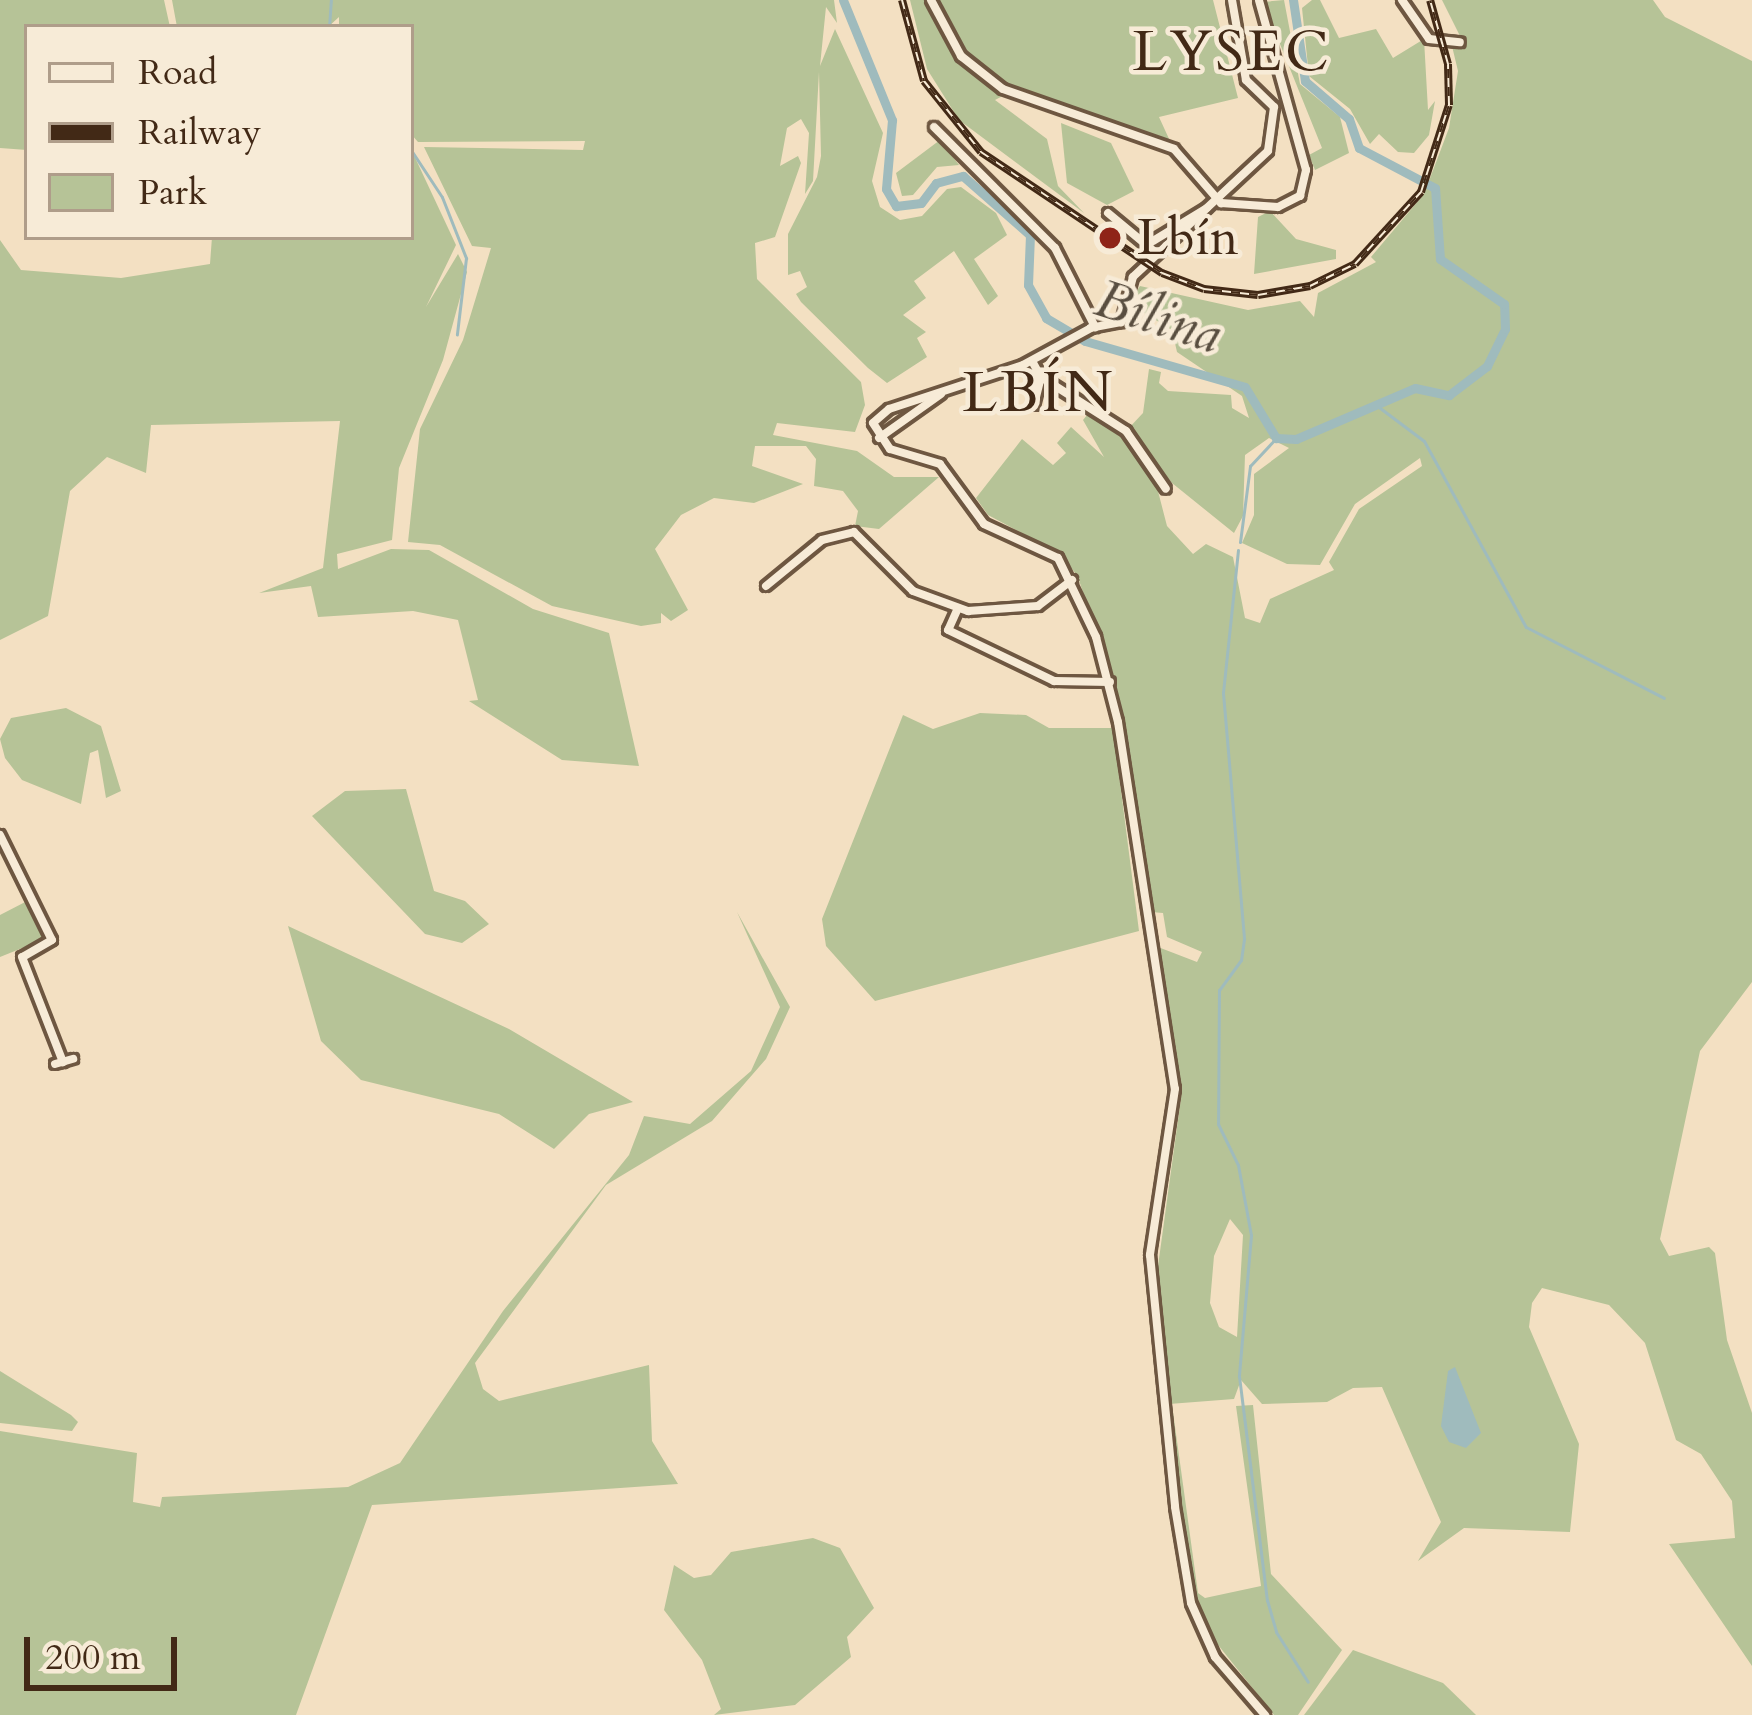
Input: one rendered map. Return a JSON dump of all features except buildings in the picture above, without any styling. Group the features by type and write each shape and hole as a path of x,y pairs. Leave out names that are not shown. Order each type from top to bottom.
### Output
{"street":[{"path":"931,0 950,40 988,80 1174,149 1218,201 1284,206 1305,187 1293,100 1259,0"},
{"path":"1153,241 1218,201 1274,143 1274,106 1246,80 1232,0"},
{"path":"1402,0 1429,39 1460,42"},
{"path":"934,127 1055,248 1090,329"},
{"path":"1208,208 1156,253 1130,283 1121,322 1090,329 1032,362 880,412 873,423 879,438 896,452 940,464 974,516 1046,550 1072,580 1109,682 1175,1089 1150,1255 1175,1508 1191,1603 1215,1657 1265,1715"},
{"path":"1108,213 1156,253"},
{"path":"1032,362 1041,376 1106,412 1166,489"},
{"path":"1034,406 1041,376"},
{"path":"879,438 946,390"},
{"path":"766,586 822,541 854,532 914,591 958,608 1019,611 1072,580"},
{"path":"958,608 948,630 1054,681 1109,682"},
{"path":"0,835 52,940 23,953 64,1062"}],"green space":[{"path":"0,0 164,0 169,24 24,24 24,150 0,148"},
{"path":"172,0 834,0 837,23 826,7 820,66 835,29 883,133 872,181 880,207 900,220 922,216 947,189 961,187 996,213 1007,235 974,259 998,296 988,305 954,251 914,281 926,298 903,315 926,332 917,338 927,357 887,383 868,368 801,302 796,294 807,287 800,271 788,275 788,234 817,177 821,156 819,72 813,181 805,194 809,133 801,119 787,128 780,166 798,156 801,163 775,237 755,243 757,279 861,382 865,405 855,432 777,423 773,435 857,451 894,477 939,477 879,529 855,526 858,511 843,491 814,486 816,459 806,446 755,446 752,466 803,484 754,503 714,498 681,515 655,549 688,610 671,621 661,613 661,623 641,626 552,606 440,545 408,542 420,429 463,340 491,248 472,246 424,147 583,150 585,141 418,142 414,137 414,24 339,24 339,17 331,24 176,24"},
{"path":"910,0 1213,0 1238,98 1159,117 1170,141 1018,88 995,100 1047,139 1058,186 1084,213 959,120 927,69"},
{"path":"1284,0 1300,84 1340,117 1349,153 1315,170 1309,155 1322,148 1263,2"},
{"path":"1320,0 1339,38 1376,29 1393,58 1424,39 1428,110 1435,101 1429,135 1414,153 1398,152 1379,134 1370,144 1350,109 1309,76 1302,8"},
{"path":"1442,0 1653,0 1665,17 1752,61 1752,982 1700,1051 1660,1239 1669,1256 1709,1247 1715,1253 1727,1340 1752,1413 1752,1666 1669,1544 1735,1538 1732,1501 1701,1454 1676,1440 1645,1343 1609,1305 1542,1288 1532,1303 1529,1327 1579,1444 1570,1532 1464,1528 1418,1561 1441,1522 1382,1387 1353,1388 1327,1402 1262,1404 1241,1380 1234,1399 1169,1404 1158,1266 1181,1098 1158,947 1197,962 1202,952 1167,937 1163,913 1151,912 1121,709 1078,577 1061,554 988,515 976,498 1022,439 1053,465 1066,453 1057,443 1071,427 1104,457 1083,420 1092,409 1152,468 1167,526 1193,554 1206,544 1233,557 1245,618 1260,623 1270,599 1334,570 1329,562 1359,509 1422,466 1420,458 1355,504 1320,565 1287,564 1242,543 1254,515 1254,474 1289,448 1269,438 1245,455 1243,516 1234,533 1172,483 1128,429 1143,413 1149,369 1161,372 1159,383 1168,391 1231,395 1232,408 1249,418 1242,396 1177,352 1172,330 1141,311 1136,292 1140,286 1248,310 1300,301 1314,317 1318,293 1376,262 1371,257 1424,194 1449,128 1458,71 1451,42 1461,38","holes":["1230,1219 1243,1235 1237,1337 1219,1327 1210,1303 1214,1256"]},
{"path":"1061,123 1111,143 1134,191 1107,205 1067,183"},
{"path":"940,140 959,165 937,167 913,195 902,196 896,173"},
{"path":"414,155 456,245 426,307 458,254 467,272 443,360 399,468 392,540 337,554 338,569 391,549 429,550 533,609 609,633 639,766 562,760 469,701 478,700 458,620 413,611 318,617 311,586 259,593 323,568 340,421 151,425 146,473 107,457 70,491 48,616 0,640 0,240 21,270 121,278 210,264 212,240 414,240"},
{"path":"1270,211 1296,239 1336,250 1336,259 1254,274 1258,217"},
{"path":"66,708 101,726 121,791 106,798 98,750 90,753 81,804 22,780 5,758 0,739 11,718"},
{"path":"980,713 1026,715 1049,728 1113,728 1139,931 875,1001 826,946 822,919 903,715 933,729"},
{"path":"406,789 434,891 465,901 489,924 462,943 425,934 312,816 345,791"},
{"path":"31,899 47,938 0,957 0,915"},
{"path":"737,912 790,1007 766,1059 712,1121 606,1185 475,1363 483,1389 499,1401 649,1365 652,1441 678,1484 372,1505 296,1715 0,1715 0,1431 137,1453 133,1502 160,1507 162,1497 348,1487 400,1463 503,1311 629,1155 644,1116 690,1124 751,1071 780,1007"},
{"path":"288,926 509,1029 633,1102 589,1114 554,1149 499,1114 361,1080 321,1041"},
{"path":"0,1371 71,1415 78,1422 72,1431 0,1423"},
{"path":"1253,1405 1271,1574 1342,1650 1298,1715 1274,1715 1207,1631 1192,1596 1179,1519 1166,1425 1166,1416 1173,1412 1198,1593 1205,1598 1261,1586 1236,1406"},
{"path":"813,1538 840,1548 874,1608 847,1637 851,1657 795,1705 714,1715 721,1709 702,1660 664,1610 674,1565 694,1578 711,1575 731,1552"},
{"path":"1353,1650 1443,1683 1476,1715 1304,1715"}],"water":[{"path":"1455,1367 1481,1433 1466,1448 1449,1442 1441,1426 1448,1371"}],"waterway":[{"path":"329,24 331,0"},
{"name":"Bílina","path":"843,0 892,120 886,189 896,206 921,203 936,183 963,176 1030,235 1028,285 1046,318 1085,341 1245,387 1276,438 1296,439 1415,388 1449,395 1487,366 1505,329 1504,304 1440,259 1435,188 1359,148 1349,119 1305,81 1293,0"},
{"path":"414,155 442,197 466,258 457,334"},
{"path":"1376,405 1424,441 1526,627 1664,698"},
{"path":"1240,542 1250,466 1276,438"},
{"path":"1238,550 1223,693 1244,939 1241,960 1219,990 1218,1124 1238,1165 1251,1235 1239,1376 1267,1600 1276,1632 1308,1682"}],"railway":[{"path":"902,0 924,81 981,152 1162,273 1204,289 1258,295 1310,286 1355,264 1421,192 1449,105 1448,64 1430,0"}],"place":[{"name":"Lbín","path":"1110,238"}],"district":[{"name":"LYSEC","path":"1232,53"},
{"name":"LBÍN","path":"1039,394"}]}
